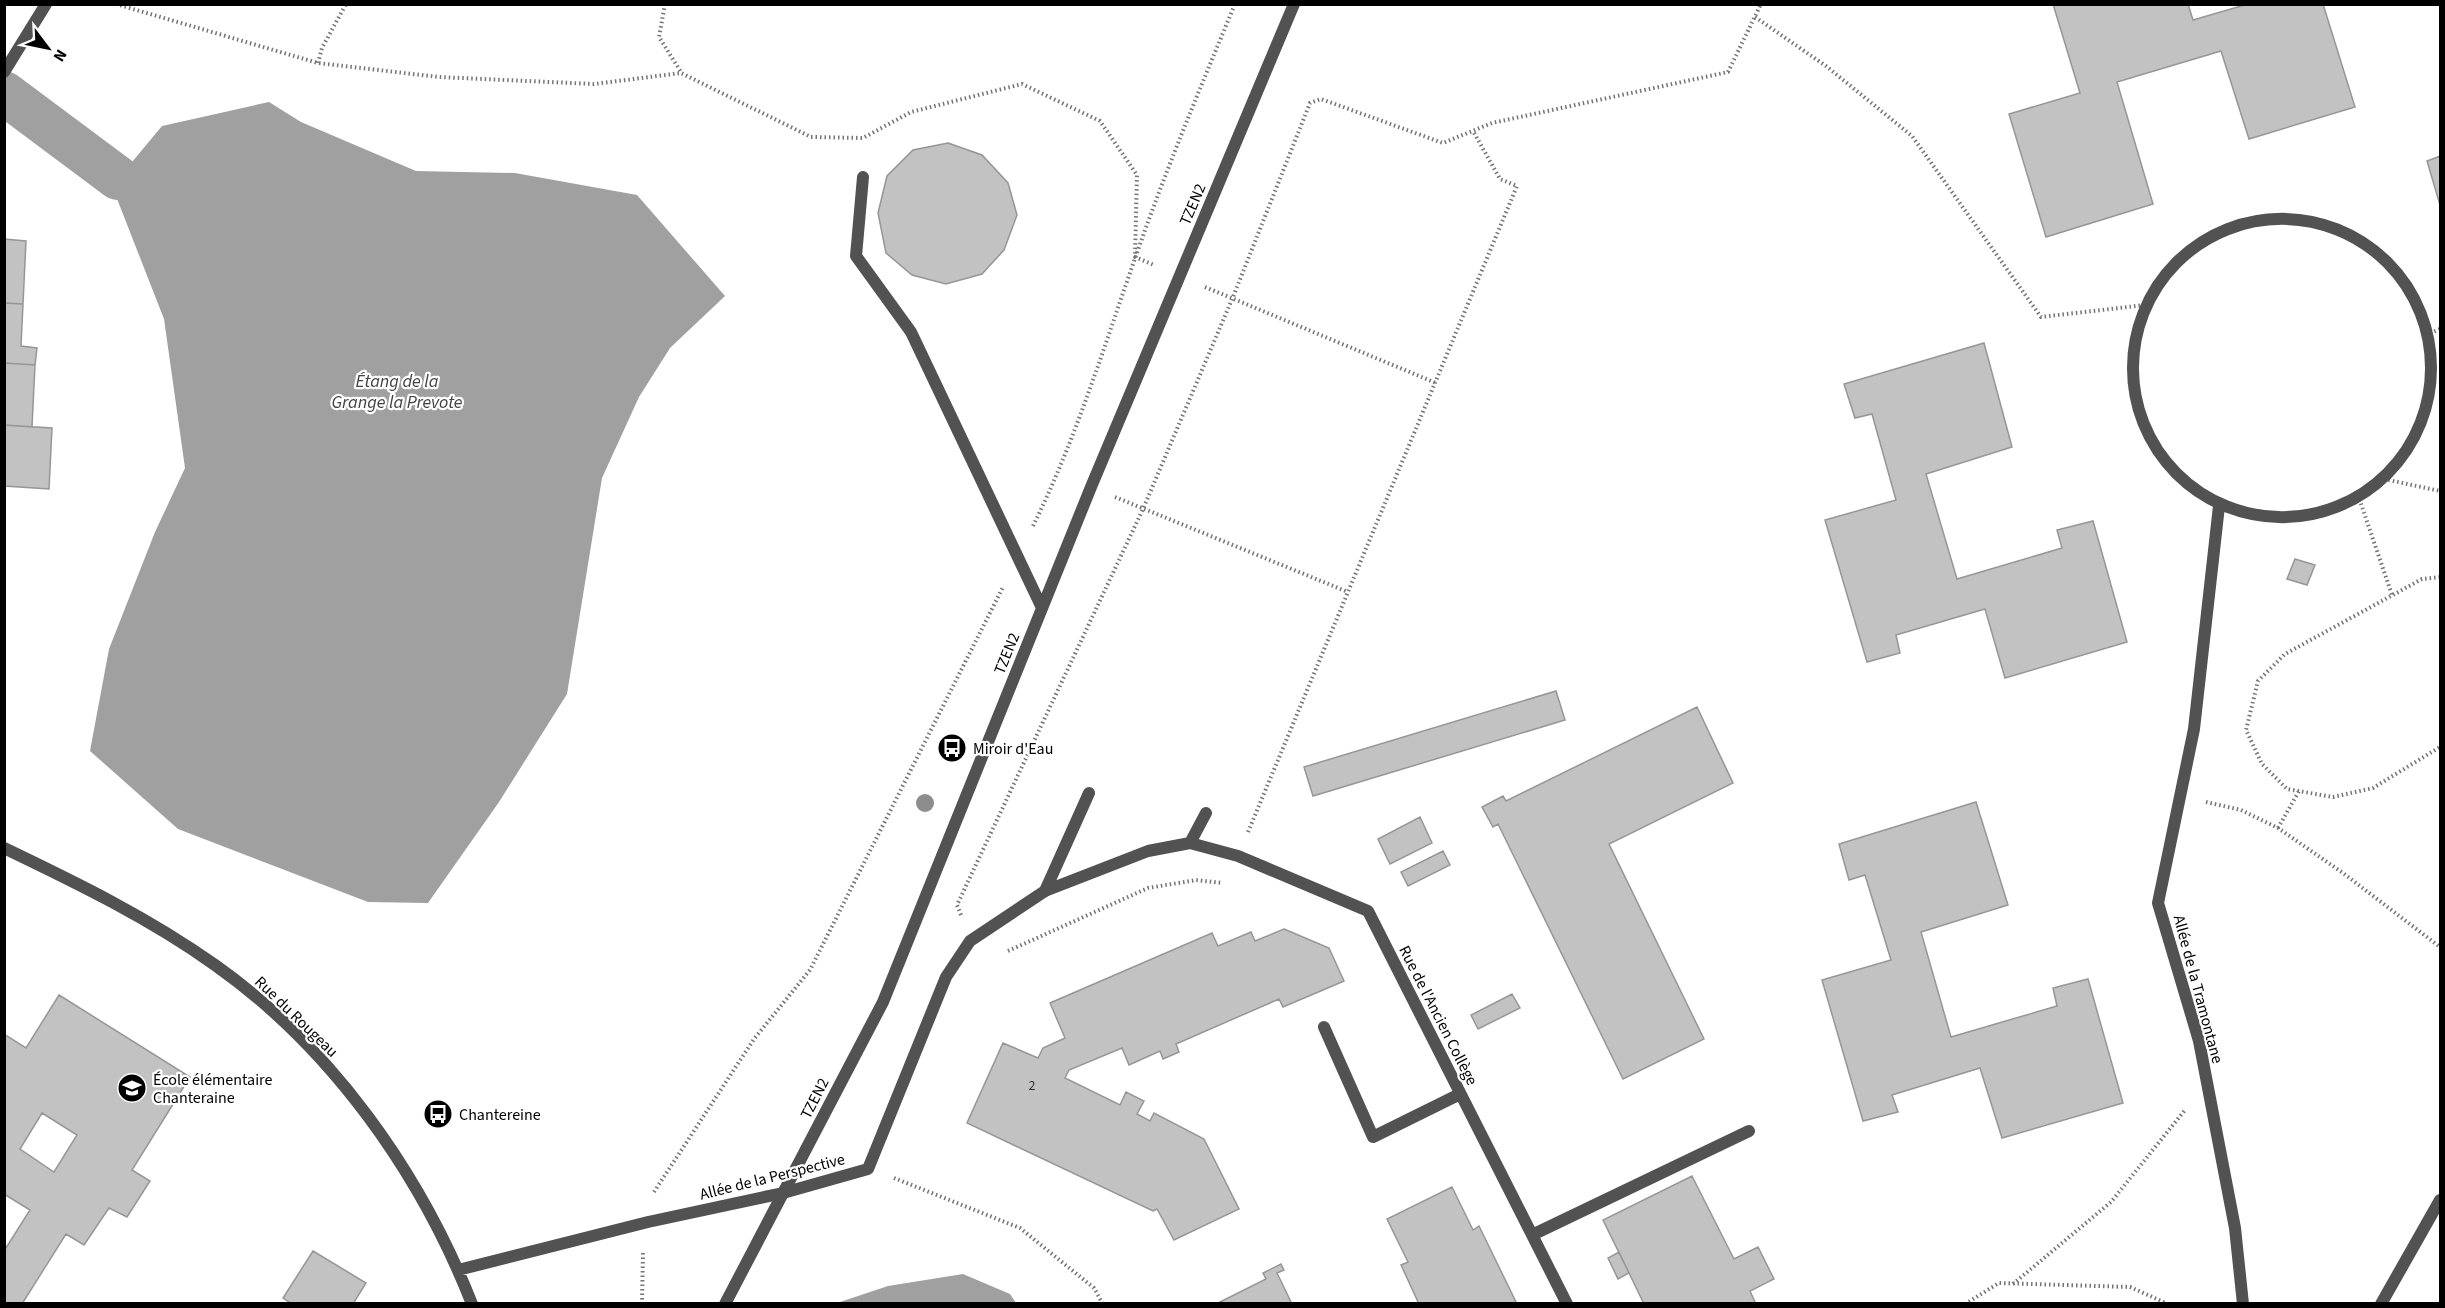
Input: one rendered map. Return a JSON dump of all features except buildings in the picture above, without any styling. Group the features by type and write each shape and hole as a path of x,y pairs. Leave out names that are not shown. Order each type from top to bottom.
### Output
{"street":[{"path":"4,72 46,4"},
{"name":"TZEN2","path":"725,1304 883,1002 1091,487 1294,4"},
{"path":"862,177 856,256 911,332 1042,608"},
{"path":"2288,217 2345,231 2392,265 2423,316 2426,335 2432,373 2419,431 2384,479 2334,510 2276,519 2219,506 2171,471 2140,421 2131,363 2145,305 2180,257 2230,227 2288,217"},
{"name":"Allée de la Tramontane","path":"2219,506 2194,729 2158,903 2199,1041 2235,1228 2243,1304"},
{"path":"1045,891 1089,793"},
{"path":"1190,843 1206,813"},
{"name":"Allée de la Perspective","path":"458,1270 648,1222 783,1193 868,1169 946,977 970,941 1045,891 1148,851 1190,843"},
{"name":"Rue de l'Ancien Collège","path":"1190,843 1238,856 1368,911 1566,1304"},
{"name":"Rue du Rougeau","path":"4,848 97,892 164,932 215,965 257,998 295,1034 356,1100 400,1161 458,1270 472,1304"},
{"path":"1324,1027 1373,1137 1460,1094"},
{"path":"1532,1235 1749,1131"},
{"path":"2381,1304 2440,1200"}],"path":[{"path":"116,4 318,63 439,77 594,84 681,73"},
{"path":"318,63 322,48 346,4"},
{"path":"665,4 659,37 681,73 812,137 863,138 911,111 1022,84 1100,121 1137,175 1135,257"},
{"path":"642,1304 644,1249 653,1192 754,1039 810,970 1059,474 1099,368 1164,174 1235,4"},
{"path":"1473,131 1500,179 1517,186 1225,883 1196,880 1148,888 998,956 970,941 957,905 1143,509 1233,297 1310,103 1321,99 1443,143 1492,123 1728,72 1761,4"},
{"path":"1755,16 1826,66 1912,136 2041,317 2145,305"},
{"path":"1135,257 1436,383"},
{"path":"2426,335 2440,329"},
{"path":"2384,479 2440,491"},
{"path":"1091,487 1348,592"},
{"path":"2358,495 2392,595"},
{"path":"2440,577 2422,579 2285,654 2258,681 2246,730 2262,764 2287,789 2333,797 2373,788 2440,747"},
{"path":"2278,828 2299,791"},
{"path":"2180,796 2241,810 2278,828 2343,873 2440,947"},
{"path":"2013,1284 2111,1202 2156,1144 2207,1085"},
{"path":"868,1169 910,1183 1020,1228 1094,1288 1102,1304"},
{"path":"1965,1304 1998,1282 2130,1287 2168,1304"}],"water":[{"name":"Étang de la Grange la Prevote","path":"269,102 301,122 416,171 515,173 637,195 725,296 670,348 639,397 602,478 567,694 499,802 428,903 368,902 178,829 90,751 109,649 155,532 185,468 164,319 112,186 162,126"},
{"path":"963,1274 1010,1294 1016,1303 837,1303 888,1286"}],"waterway":[{"path":"4,93 118,178"}],"place":[{"name":"Miroir d'Eau","path":"952,748"},
{"name":"École élémentaire Chanteraine","path":"132,1088"},
{"name":"Chantereine","path":"438,1114"}]}
